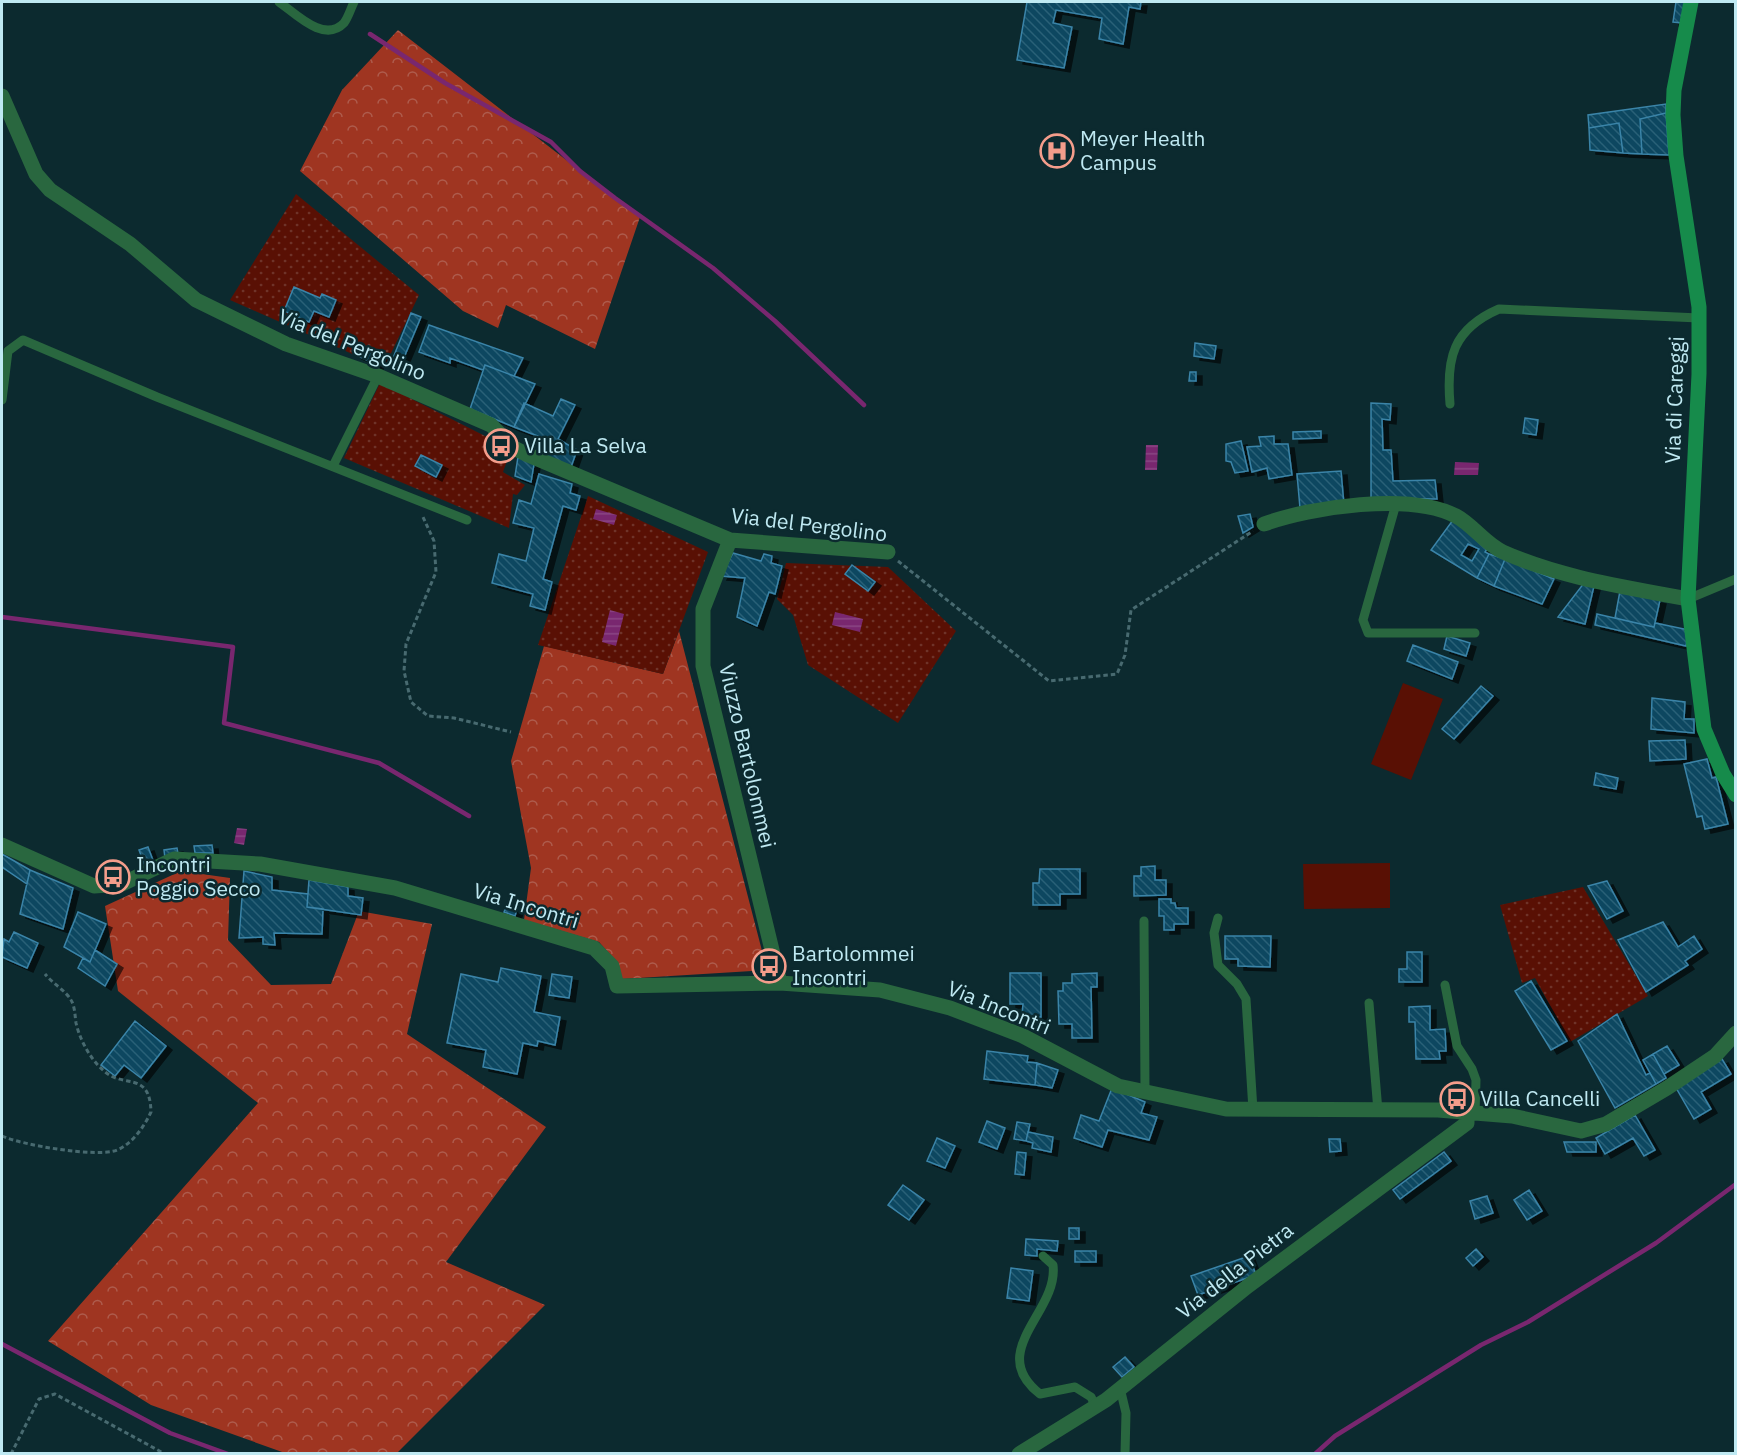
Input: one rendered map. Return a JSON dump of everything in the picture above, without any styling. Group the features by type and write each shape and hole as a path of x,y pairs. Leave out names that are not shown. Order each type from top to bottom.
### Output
{"street":[{"name":"Via di Careggi","path":"1691,2 1674,90 1673,115 1676,156 1694,259 1699,318 1688,599 1704,729 1723,774 1736,795"},
{"name":"Via del Pergolino","path":"2,96 36,174 50,190 130,244 196,300 286,344 378,376 491,425 514,448 526,454 730,540 888,552"},
{"path":"1264,524 1294,515 1371,504 1414,504 1457,517 1501,551 1588,580 1688,599"},
{"name":"Viuzzo Bartolommei","path":"730,540 703,609 703,666 780,983"},
{"name":"Via Incontri","path":"2,845 94,886 122,884 174,859 260,864 395,888 594,948 612,966 617,986 780,983 880,990 950,1008 1023,1036 1118,1086 1226,1109 1438,1110 1512,1116 1581,1131 1606,1124 1715,1056 1736,1033"},
{"name":"Via della Pietra","path":"1019,1454 1090,1411 1248,1286 1467,1123 1471,1114"}],"lane":[{"path":"279,2 315,28 330,30 343,23 354,2"},
{"path":"1450,404 1448,373 1453,350 1480,317 1499,309 1699,318"},
{"path":"2,400 8,351 23,340 157,397 467,520"},
{"path":"333,466 378,376"},
{"path":"1396,504 1363,620 1368,633 1475,633"},
{"path":"1688,599 1736,579"},
{"path":"1218,918 1214,933 1218,965 1237,984 1246,999 1253,1110"},
{"path":"1144,921 1145,1092"},
{"path":"1445,985 1456,1046 1472,1069 1476,1080 1471,1114"},
{"path":"1369,1003 1378,1111"},
{"path":"1043,1256 1053,1265 1054,1271 1044,1303 1019,1348 1018,1360 1031,1387 1040,1394 1075,1387 1091,1397 1090,1411"},
{"path":"1120,1388 1126,1413 1125,1454"}],"path":[{"path":"416,500 434,541 436,572 406,645 404,671 411,702 428,716 454,718 511,732"},
{"name":"Via del Pergolino","path":"888,552 1049,681 1060,681 1118,674 1125,655 1131,610 1264,524"},
{"path":"2,1136 93,1154 108,1153 125,1145 141,1129 151,1112 151,1104 139,1084 134,1080 118,1079 104,1072 89,1053 79,1035 71,1000 45,974"},
{"path":"10,1454 39,1399 55,1394 165,1454"}],"shaded area":[{"path":"296,194 419,295 384,368 230,300"},
{"path":"380,383 489,438 508,458 503,472 525,485 517,495 513,494 509,528 344,458"},
{"path":"1146,445 1158,445 1157,470 1145,470"},
{"path":"1455,462 1479,463 1478,475 1454,475"},
{"path":"588,496 708,552 663,674 538,645"},
{"path":"596,509 617,515 614,525 593,519"},
{"path":"786,563 888,567 956,631 898,723 808,665 793,615 777,599"},
{"path":"610,610 624,614 616,646 602,642"},
{"path":"835,612 863,619 860,632 832,625"},
{"path":"1403,683 1443,699 1411,780 1371,764"},
{"path":"237,828 247,829 244,845 234,843"},
{"path":"1390,863 1390,908 1304,909 1303,864"},
{"path":"1583,887 1648,996 1570,1042 1535,978 1522,983 1500,905"}],"green space":[{"path":"398,30 640,217 595,349 506,305 498,328 463,311 300,171 342,90"},
{"path":"679,631 767,970 622,979 614,959 599,942 524,920 531,868 511,761 544,646 663,674"},
{"path":"181,871 230,878 228,940 271,985 331,984 359,911 432,924 407,1034 546,1127 446,1262 545,1305 397,1453 285,1453 151,1405 48,1341 258,1103 118,991 105,906"}],"building":[{"path":"1027,2 1141,2 1140,9 1129,7 1123,44 1099,39 1102,18 1056,10 1053,23 1072,27 1064,68 1017,60"},
{"path":"1676,2 1685,2 1682,23 1673,22"},
{"path":"1666,104 1666,113 1640,119 1642,154 1623,153 1619,123 1589,128 1588,115"},
{"path":"1666,113 1669,155 1642,154 1640,119"},
{"path":"1619,123 1623,153 1590,150 1589,128"},
{"path":"294,287 320,298 322,294 336,300 329,317 314,311 309,322 284,311"},
{"path":"411,313 421,317 400,367 391,363"},
{"path":"429,325 523,358 514,376 485,365 483,370 450,358 450,363 419,352"},
{"path":"1195,343 1216,346 1214,359 1194,356"},
{"path":"361,346 381,356 377,365 356,355"},
{"path":"485,365 535,384 514,427 470,409"},
{"path":"1190,372 1196,372 1196,381 1189,381"},
{"path":"561,399 575,405 558,439 577,450 570,470 536,453 543,438 514,427 524,403 553,416"},
{"path":"1371,403 1391,404 1390,420 1382,419 1383,450 1391,450 1393,481 1435,480 1437,499 1371,498"},
{"path":"1525,418 1538,420 1536,435 1523,433"},
{"path":"1321,431 1321,438 1293,439 1293,432"},
{"path":"1274,436 1274,444 1288,444 1292,475 1269,479 1267,468 1252,472 1247,447 1261,446 1259,437"},
{"path":"1241,441 1248,471 1235,473 1231,462 1226,461 1226,444"},
{"path":"421,455 442,465 436,477 415,466"},
{"path":"518,457 534,464 531,482 515,476"},
{"path":"1341,471 1344,505 1300,508 1297,474"},
{"path":"539,474 572,484 570,493 580,496 576,510 563,506 543,579 552,582 545,610 530,606 533,594 492,583 499,554 526,561 534,528 513,523 519,500 531,504"},
{"path":"1250,514 1253,527 1243,533 1238,516"},
{"path":"1453,520 1489,546 1485,552 1489,554 1477,578 1431,550","holes":["1468,544 1479,549 1472,561 1461,555"]},
{"path":"733,553 761,561 764,554 772,556 771,563 782,566 775,594 769,592 757,626 737,617 745,578 721,576"},
{"path":"1489,554 1505,559 1494,586 1477,578"},
{"path":"1505,559 1554,579 1542,604 1494,586"},
{"path":"852,565 875,582 868,591 845,574"},
{"path":"1584,583 1594,586 1585,624 1558,617"},
{"path":"1620,591 1660,600 1654,627 1615,618"},
{"path":"1597,614 1654,627 1655,623 1689,630 1686,646 1595,625"},
{"path":"1447,636 1470,643 1466,656 1444,649"},
{"path":"1413,645 1458,662 1452,679 1407,661"},
{"path":"1481,686 1493,696 1454,739 1442,729"},
{"path":"1652,698 1685,702 1684,719 1694,719 1694,733 1651,729"},
{"path":"1685,740 1686,759 1650,761 1649,741"},
{"path":"1707,759 1712,778 1716,777 1728,824 1705,829 1702,816 1697,817 1684,764"},
{"path":"1596,773 1618,778 1616,789 1594,785"},
{"path":"212,845 213,853 195,853 194,846"},
{"path":"148,847 154,863 145,866 139,850"},
{"path":"177,848 178,854 165,858 164,850"},
{"path":"2,854 30,870 27,884 2,867"},
{"path":"1155,866 1155,880 1166,880 1166,895 1134,896 1134,876 1141,876 1141,867"},
{"path":"1040,869 1080,869 1080,894 1060,894 1060,905 1033,905 1033,883 1039,883"},
{"path":"30,870 73,888 63,929 20,914"},
{"path":"244,871 272,877 272,890 308,894 307,907 323,909 322,934 274,933 275,945 263,944 263,937 239,938"},
{"path":"309,880 348,887 348,896 363,898 361,915 307,907"},
{"path":"1607,881 1623,911 1607,919 1588,886"},
{"path":"1159,899 1171,899 1171,903 1175,903 1176,908 1188,908 1188,924 1174,924 1174,930 1164,930 1164,916 1159,916"},
{"path":"507,905 517,909 515,916 504,912"},
{"path":"78,912 106,924 90,962 64,947"},
{"path":"1663,922 1678,947 1694,936 1702,949 1685,961 1688,965 1646,992 1618,940"},
{"path":"14,932 38,943 27,968 2,957 4,939 9,942"},
{"path":"1225,936 1271,936 1270,967 1238,966 1238,959 1225,959"},
{"path":"95,950 117,964 105,986 78,968 83,958 90,962"},
{"path":"1407,952 1422,952 1422,982 1399,982 1399,969 1407,969"},
{"path":"501,968 541,976 534,1012 560,1017 555,1045 538,1041 537,1046 523,1043 517,1074 483,1067 486,1050 447,1043 461,974 498,982"},
{"path":"1010,973 1041,973 1041,1017 1022,1016 1023,1004 1010,1004"},
{"path":"1097,973 1097,987 1091,987 1092,1038 1072,1038 1072,1024 1059,1024 1058,991 1063,991 1063,983 1072,983 1072,974"},
{"path":"552,974 572,977 569,998 549,995"},
{"path":"1531,981 1567,1041 1551,1050 1515,991"},
{"path":"1430,1006 1430,1030 1445,1029 1446,1051 1439,1051 1440,1059 1416,1059 1415,1022 1409,1022 1409,1007"},
{"path":"1617,1014 1646,1075 1650,1073 1656,1084 1615,1108 1578,1041"},
{"path":"135,1021 166,1046 141,1078 124,1065 115,1076 101,1065"},
{"path":"1667,1046 1679,1065 1664,1074 1653,1054"},
{"path":"987,1051 1028,1056 1027,1062 1037,1063 1035,1085 984,1079"},
{"path":"1653,1054 1666,1078 1656,1084 1643,1060"},
{"path":"1722,1059 1731,1074 1701,1092 1711,1109 1694,1119 1675,1086"},
{"path":"1037,1063 1058,1070 1052,1088 1035,1085"},
{"path":"1112,1088 1145,1102 1141,1113 1157,1117 1149,1140 1108,1130 1102,1147 1074,1138 1081,1115 1099,1121"},
{"path":"1635,1115 1655,1150 1644,1156 1633,1138 1605,1154 1596,1138"},
{"path":"987,1121 1005,1128 997,1149 979,1142"},
{"path":"1017,1122 1030,1124 1026,1141 1014,1139"},
{"path":"1028,1132 1053,1137 1051,1152 1032,1148 1033,1143 1026,1141"},
{"path":"937,1138 955,1146 945,1168 927,1161"},
{"path":"1329,1139 1340,1139 1341,1151 1330,1152"},
{"path":"1564,1142 1596,1142 1596,1152 1567,1152"},
{"path":"1017,1152 1026,1153 1024,1175 1015,1174"},
{"path":"1444,1152 1451,1161 1400,1199 1393,1190"},
{"path":"903,1185 924,1200 909,1220 888,1205"},
{"path":"1529,1190 1542,1211 1527,1220 1514,1200"},
{"path":"1487,1196 1493,1213 1475,1219 1470,1201"},
{"path":"1069,1228 1079,1228 1079,1239 1069,1239"},
{"path":"1026,1239 1058,1241 1057,1251 1037,1249 1037,1256 1025,1255"},
{"path":"1476,1249 1483,1257 1473,1266 1466,1258"},
{"path":"1075,1251 1096,1251 1096,1262 1075,1262"},
{"path":"1249,1256 1256,1275 1198,1295 1191,1276"},
{"path":"1011,1268 1033,1271 1029,1301 1007,1298"},
{"path":"1125,1357 1134,1367 1122,1377 1113,1367"}],"waterway":[{"path":"370,34 445,83 551,142 580,171 713,268 775,321 864,405"},
{"path":"2,617 233,647 224,723 379,763 469,816"},
{"path":"1315,1454 1335,1436 1481,1345 1528,1322 1656,1243 1736,1184"},
{"path":"2,1344 170,1433 228,1454"}],"place":[{"name":"Meyer Health Campus","path":"1057,151"},
{"name":"Villa La Selva","path":"501,446"},
{"name":"Incontri Poggio Secco","path":"113,877"},
{"name":"Bartolommei Incontri","path":"769,966"},
{"name":"Villa Cancelli","path":"1457,1099"}]}
